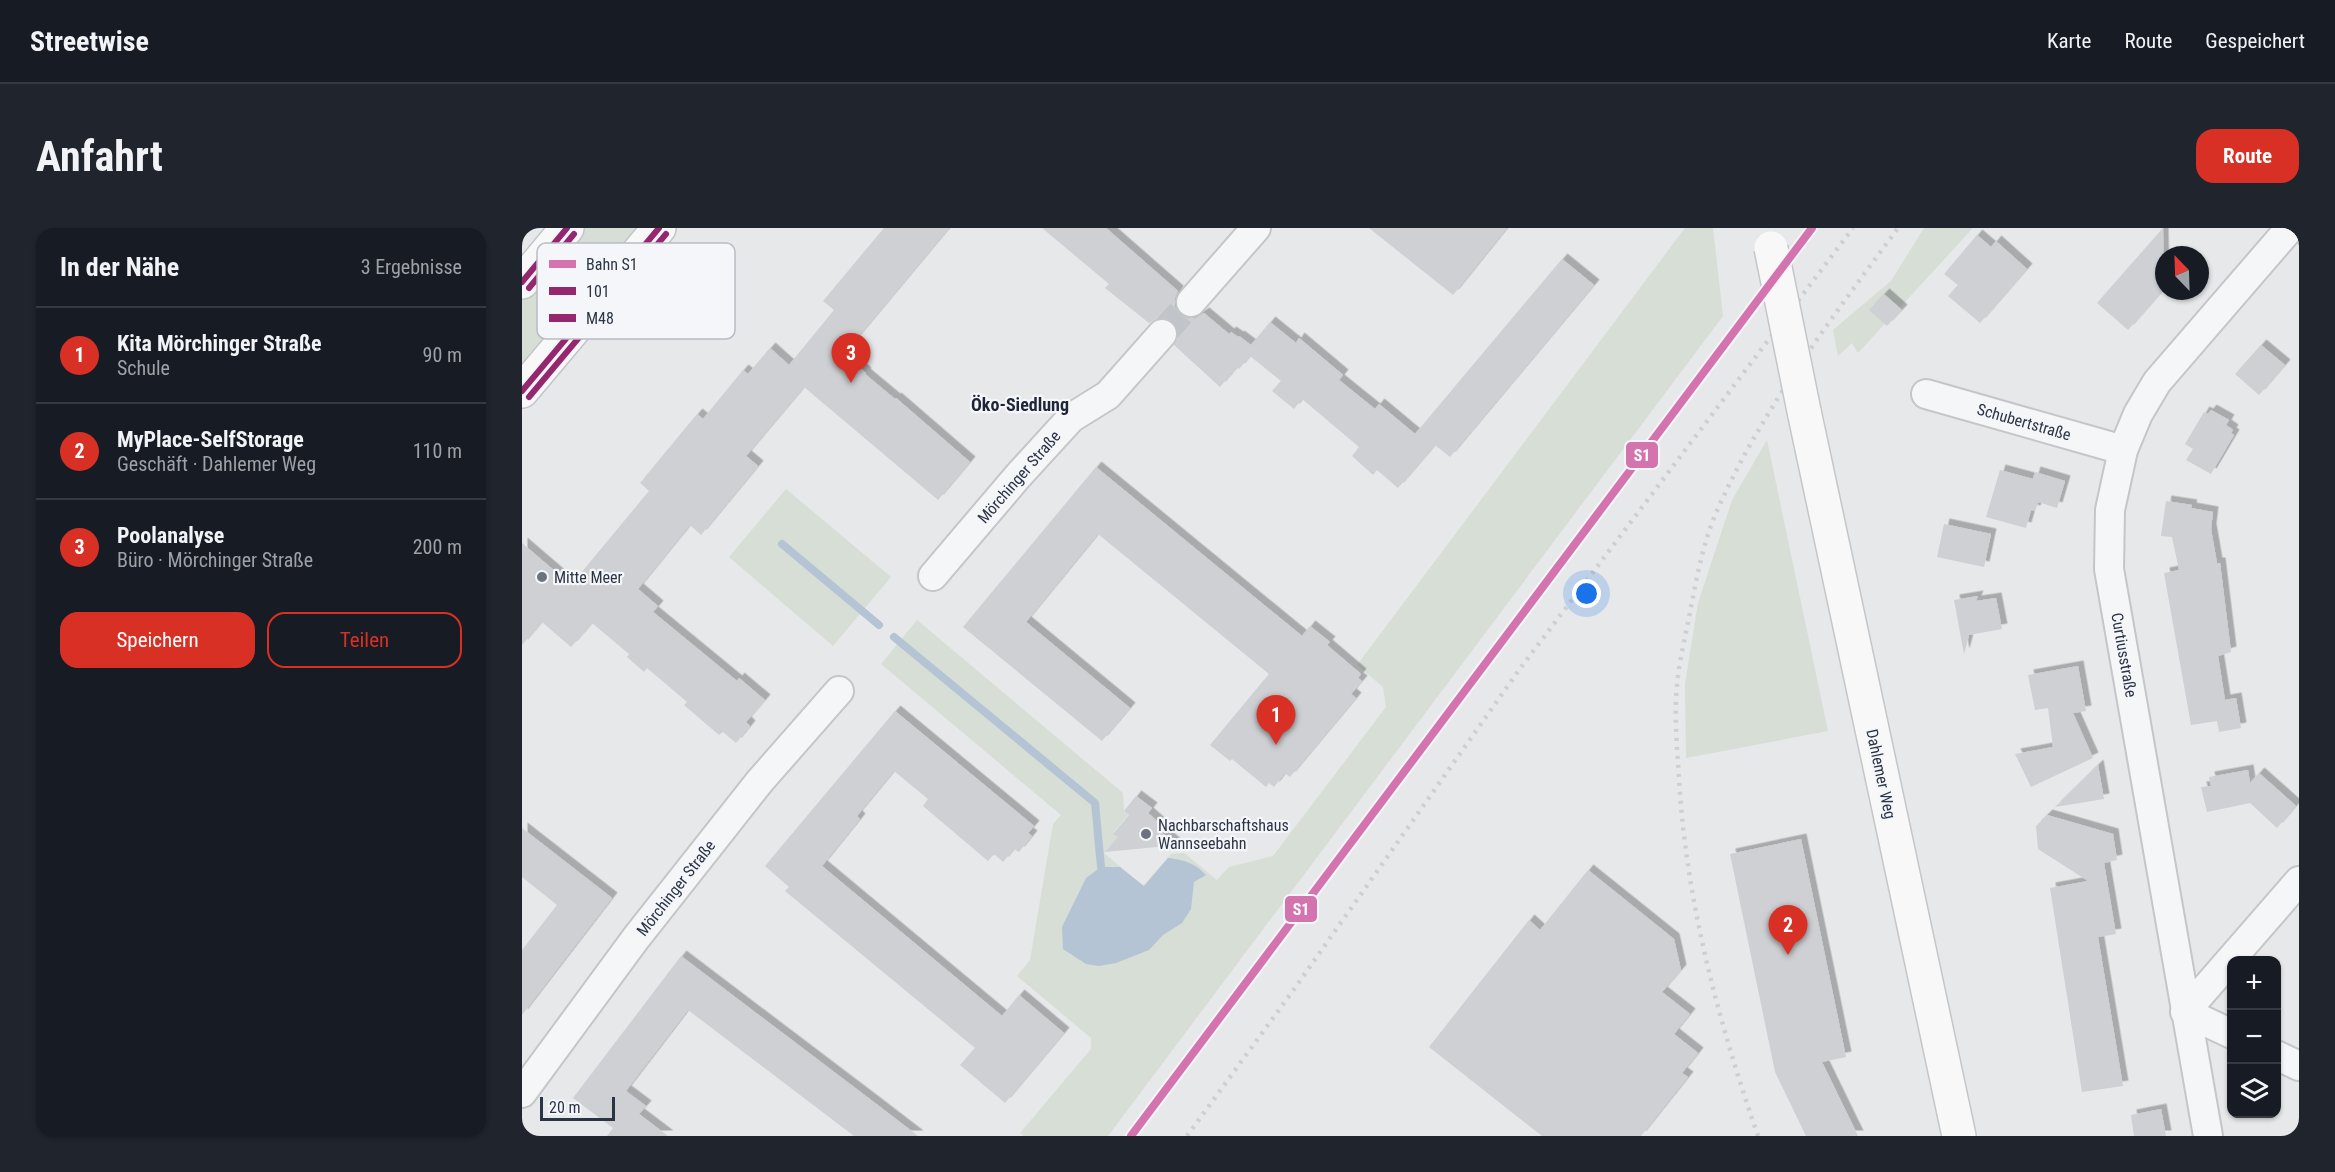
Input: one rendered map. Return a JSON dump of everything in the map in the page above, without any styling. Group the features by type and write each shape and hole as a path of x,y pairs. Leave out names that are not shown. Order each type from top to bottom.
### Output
{"main road":[{"path":"554,243 567,228"},
{"path":"645,243 658,228"},
{"name":"Dahlemer Weg","path":"1769,238 1959,1136"},
{"path":"522,282 537,264"},
{"path":"522,391 565,339"}],"street":[{"path":"1191,302 1256,228"},
{"name":"Curtiusstraße","path":"2208,1136 2109,569 2110,510 2123,450 2138,414 2157,382 2290,228"},
{"name":"Mörchinger Straße","path":"933,576 1071,418 1108,395 1162,334"},
{"name":"Schubertstraße","path":"1926,394 2123,450"},
{"name":"Mörchinger Straße","path":"522,1093 636,938 760,782 839,691"},
{"path":"2227,1032 2185,1012 2299,881"},
{"path":"2281,1057 2299,1066"}],"shaded area":[{"path":"583,228 644,228 631,243 570,243"},
{"path":"1685,228 1713,228 1723,316 1108,1136 1024,1136 1020,1133 1091,1049 1091,1038 1017,976 1030,960 1053,824 1061,815 881,664 917,620 1123,793 1124,811 1128,815 1113,833 1118,837 1104,853 1143,886 1171,854 1184,853 1217,880 1229,867 1273,856 1386,707 1383,687 1357,665"},
{"path":"1924,228 1973,228 1858,353 1852,343 1838,356 1833,330 1891,281"},
{"path":"537,283 537,339 551,339 522,374 522,301"},
{"path":"1767,440 1828,731 1686,758 1685,684 1698,603 1732,500"},
{"path":"786,489 891,577 833,646 729,557"}],"water":[{"path":"1168,858 1189,863 1206,875 1194,882 1191,909 1182,923 1163,935 1149,950 1116,963 1099,966 1086,964 1063,949 1062,927 1086,878 1101,867 1120,867 1144,886"}],"building":[{"path":"884,228 949,228 844,354 970,462 938,500 804,387 746,456 758,466 701,535 690,525 638,589 658,606 653,612 737,681 739,678 765,700 746,722 750,726 736,743 723,732 719,735 684,705 687,702 647,668 644,672 627,657 629,654 592,623 571,647 542,622 522,645 522,543 571,585 649,491 640,483 697,414 703,419 743,370 748,374 770,348 789,365 834,310 823,301"},
{"path":"1042,228 1106,228 1178,291 1175,307 1181,315 1196,318 1204,313 1229,334 1231,332 1239,336 1251,345 1270,322 1296,343 1299,338 1343,375 1339,380 1375,409 1379,404 1415,434 1562,259 1594,285 1450,457 1435,445 1398,488 1377,470 1373,475 1352,456 1359,447 1302,399 1294,409 1272,391 1281,381 1250,356 1220,387 1174,345 1178,338 1178,329 1172,321 1157,318 1149,323 1105,288 1109,284"},
{"path":"1369,228 1507,228 1453,295"},
{"path":"2163,228 2163,246 2155,246 2155,299 2128,330 2097,303"},
{"path":"1977,235 1991,247 1996,241 2027,269 1980,323 1948,296 1958,285 1944,274"},
{"path":"1884,294 1902,310 1887,326 1869,310"},
{"path":"2261,345 2285,365 2259,395 2235,374"},
{"path":"2211,410 2229,420 2226,425 2233,430 2231,433 2234,435 2211,474 2186,460 2193,449 2185,444 2204,412 2208,414"},
{"path":"1096,467 1302,636 1310,626 1330,642 1327,645 1361,674 1358,678 1362,681 1351,694 1356,698 1290,777 1285,773 1274,787 1269,783 1266,787 1232,759 1230,761 1210,745 1269,674 1098,534 1026,622 1130,708 1102,741 963,627"},
{"path":"2000,470 2033,479 2035,472 2065,481 2057,508 2038,502 2035,511 2031,510 2026,528 1986,517"},
{"path":"2166,501 2192,505 2191,508 2213,512 2211,529 2217,563 2220,563 2231,652 2218,656 2225,700 2236,698 2241,728 2219,732 2217,721 2191,725 2164,573 2179,570 2172,537 2161,536"},
{"path":"1944,524 1991,534 1984,567 1937,557"},
{"path":"1978,596 1976,601 1996,598 2002,629 1969,635 1964,654 1954,600"},
{"path":"2078,666 2086,711 2073,713 2093,758 2031,787 2015,754 2053,747 2048,708 2035,710 2028,675"},
{"path":"895,711 1034,826 1028,833 1032,836 1019,852 1014,849 1003,862 994,854 988,861 923,806 928,799 894,771 857,816 860,819 822,866 1002,1016 1019,995 1064,1033 1005,1103 960,1065 975,1048 785,891 789,887 765,866"},
{"path":"2098,765 2104,799 2055,807"},
{"path":"2248,770 2250,783 2259,773 2296,806 2277,828 2250,803 2207,812 2201,787 2211,786 2209,777"},
{"path":"1136,796 1152,808 1148,813 1166,829 1162,833 1177,845 1105,852 1118,837 1113,834 1129,815 1124,811"},
{"path":"2047,815 2113,834 2117,860 2104,863 2116,934 2098,937 2123,1086 2082,1092 2050,888 2088,881 2038,849 2036,826"},
{"path":"522,828 612,898 522,1015 522,950 557,905 522,877"},
{"path":"1801,839 1846,1057 1822,1062 1858,1136 1806,1136 1775,1072 1730,854"},
{"path":"1588,870 1674,939 1681,970 1662,992 1690,1014 1674,1034 1698,1053 1682,1073 1688,1077 1641,1136 1542,1136 1429,1047 1529,920 1540,930"},
{"path":"681,956 918,1136 854,1136 688,1010 626,1091 646,1106 639,1114 668,1136 607,1136 613,1128 573,1098"},
{"path":"2161,1109 2166,1136 2134,1136 2131,1115"}],"waterway":[{"path":"782,544 879,625"},
{"path":"894,637 1095,803 1101,867"}],"tunnel":[{"path":"1162,334 1191,302"}],"railway":[{"path":"1187,1136 1292,992 1519,670 1853,228"},
{"path":"1758,1136 1717,1004 1689,870 1676,731 1679,668 1703,551 1716,513 1734,475 1776,401 1799,366 1898,228"}],"rail line":[{"name":"S1","path":"1131,1136 1812,228"}],"transit line":[{"name":"101","path":"554,243 567,228"},
{"name":"101","path":"646,243 659,228"},
{"name":"M48","path":"566,243 574,234"},
{"name":"M48","path":"658,243 666,234"},
{"name":"101","path":"522,282 537,264"},
{"name":"M48","path":"529,288 537,278"},
{"name":"101","path":"522,391 566,339"},
{"name":"M48","path":"529,397 578,339"}],"place":[{"name":"Poolanalyse","path":"851,383"},
{"name":"Mitte Meer","path":"542,577"},
{"name":"Kita Mörchinger Straße","path":"1276,745"},
{"name":"Nachbarschaftshaus Wannseebahn","path":"1146,834"},
{"name":"MyPlace-SelfStorage","path":"1788,955"}],"district":[{"name":"Öko-Siedlung","path":"1020,404"}]}
